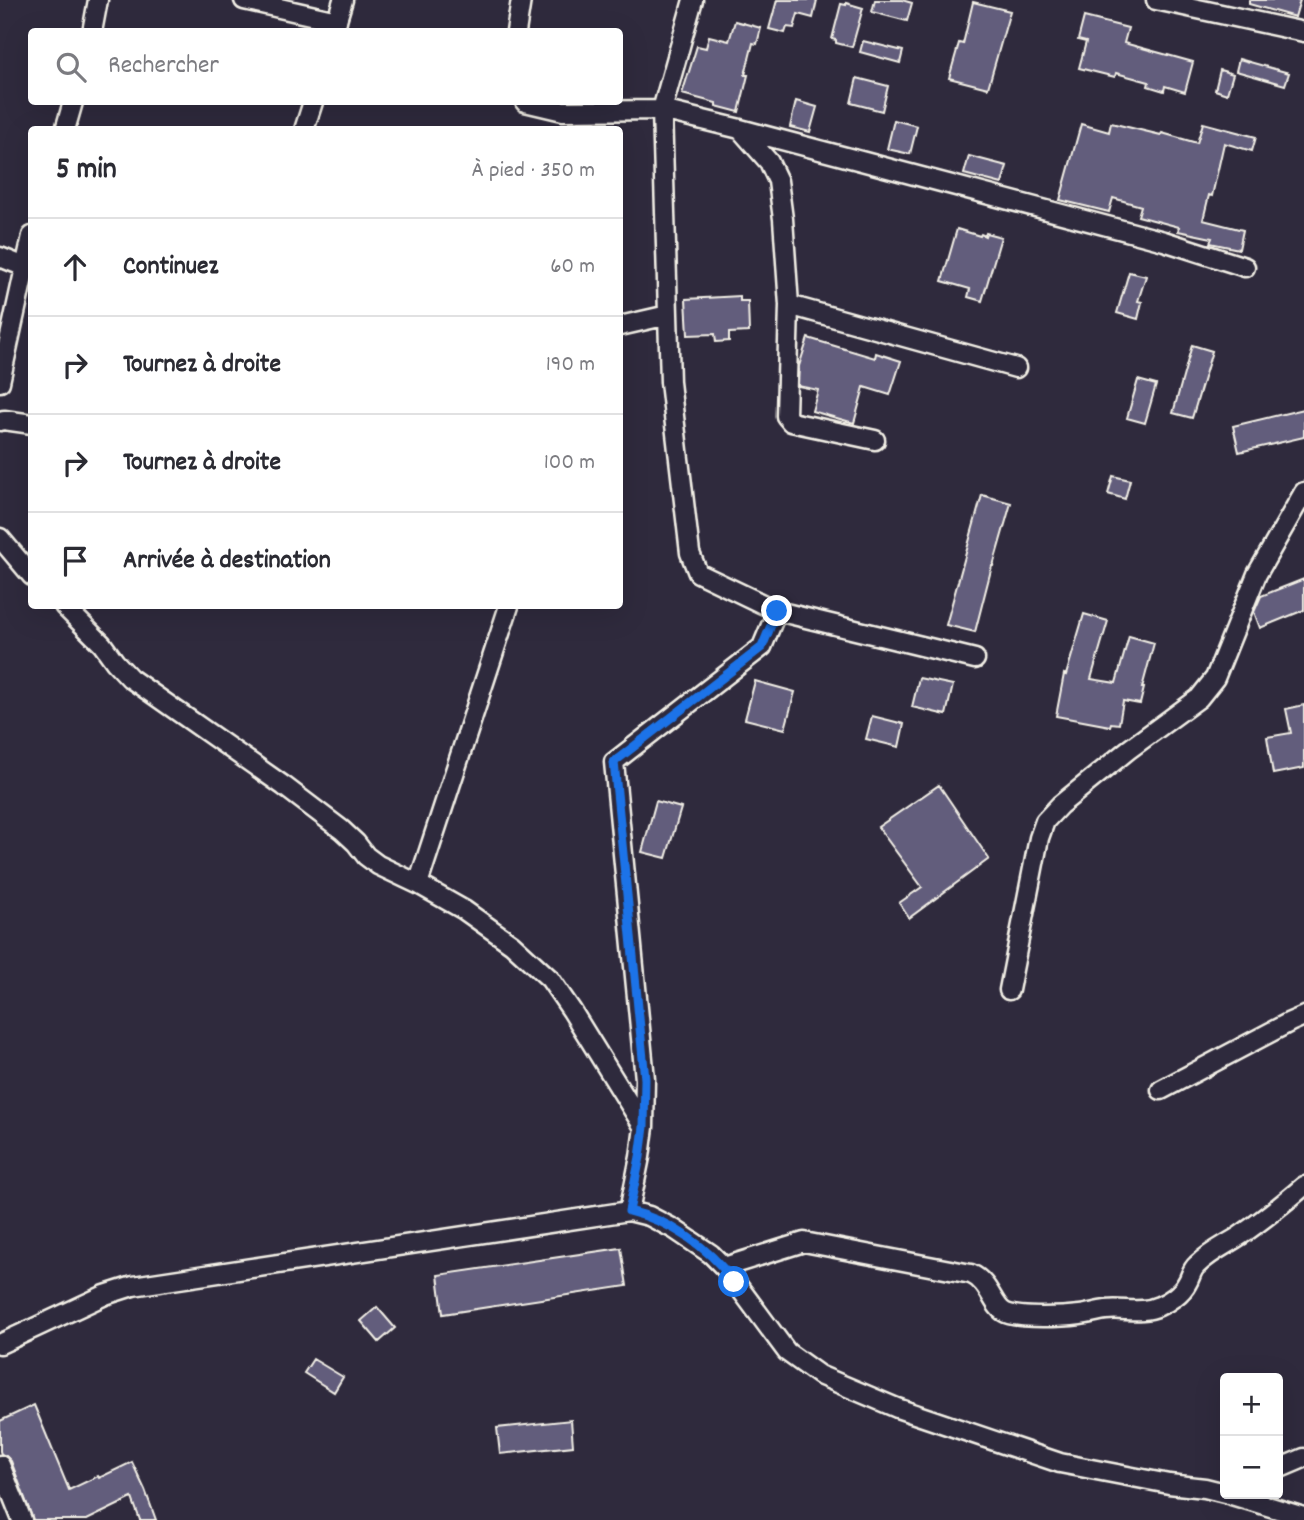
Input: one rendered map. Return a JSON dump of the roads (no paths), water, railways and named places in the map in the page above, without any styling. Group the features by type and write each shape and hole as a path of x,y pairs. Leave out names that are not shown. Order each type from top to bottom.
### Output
{"street":[{"path":"93,28 98,0"},
{"path":"244,0 335,26 344,0"},
{"path":"517,28 521,0"},
{"path":"693,0 662,110 670,382 690,553 698,573 777,611 975,659"},
{"path":"1156,0 1304,32"},
{"path":"66,126 72,105"},
{"path":"305,126 312,105"},
{"path":"540,105 564,110 662,110 1164,241 1245,267"},
{"path":"740,129 769,162 778,181 789,305 786,416 791,422 875,440"},
{"path":"0,382 28,254"},
{"path":"0,257 25,267"},
{"path":"789,305 1016,368"},
{"path":"623,325 668,314"},
{"path":"0,421 28,423"},
{"path":"1009,990 1045,821 1060,804 1199,698 1215,678 1257,574 1304,492"},
{"path":"0,538 28,571"},
{"path":"67,609 102,643 130,678 284,786 342,830 366,856 464,910 512,944 550,979 644,1127"},
{"path":"418,884 508,609"},
{"path":"629,1211 644,1127 645,1079 614,762 762,647 777,611"},
{"path":"1160,1090 1304,1016"},
{"path":"724,1267 804,1242 971,1274 984,1283 1006,1313 1039,1317 1077,1316 1108,1310 1149,1310 1169,1300 1186,1286 1198,1264 1241,1235 1304,1186"},
{"path":"0,1344 133,1286 629,1211 649,1216 674,1229 711,1254 724,1267 788,1352 820,1375 897,1408 1060,1463 1220,1491"},
{"path":"1283,1466 1304,1458"},
{"path":"0,1465 22,1520"},
{"path":"1248,1499 1304,1517"}]}
